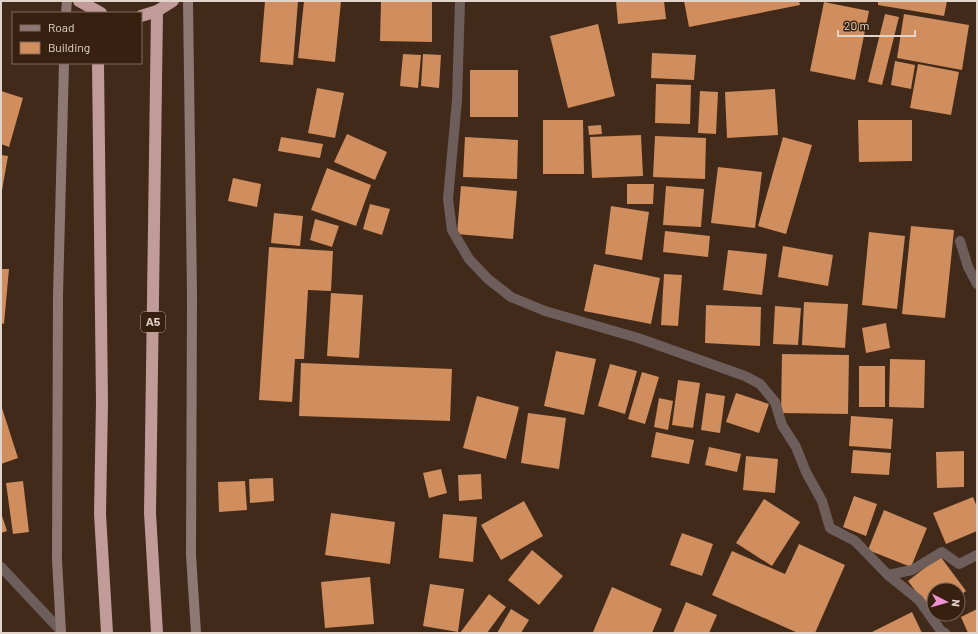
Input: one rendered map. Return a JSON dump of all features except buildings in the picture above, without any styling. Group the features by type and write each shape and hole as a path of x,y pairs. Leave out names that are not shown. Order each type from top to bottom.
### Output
{"highway":[{"path":"79,1 98,12"},
{"path":"142,16 157,11 173,1"},
{"name":"A5","path":"157,11 150,513 157,633"},
{"path":"98,64 102,402 100,514 107,633"}],"street":[{"path":"66,12 67,1"},
{"path":"188,1 192,295 191,556 196,633"},
{"path":"460,1 457,100 448,199 452,230 469,259 488,279 512,297 545,311 652,344 745,376 760,384 775,402 782,425 796,447 806,472 822,501 830,528 855,541 888,575 919,600 941,630 945,633"},
{"path":"61,632 57,559 58,326 64,64"},
{"path":"960,241 968,267 977,284"},
{"path":"888,575 912,570 942,552 959,564 977,555"},
{"path":"1,567 61,632"}]}
